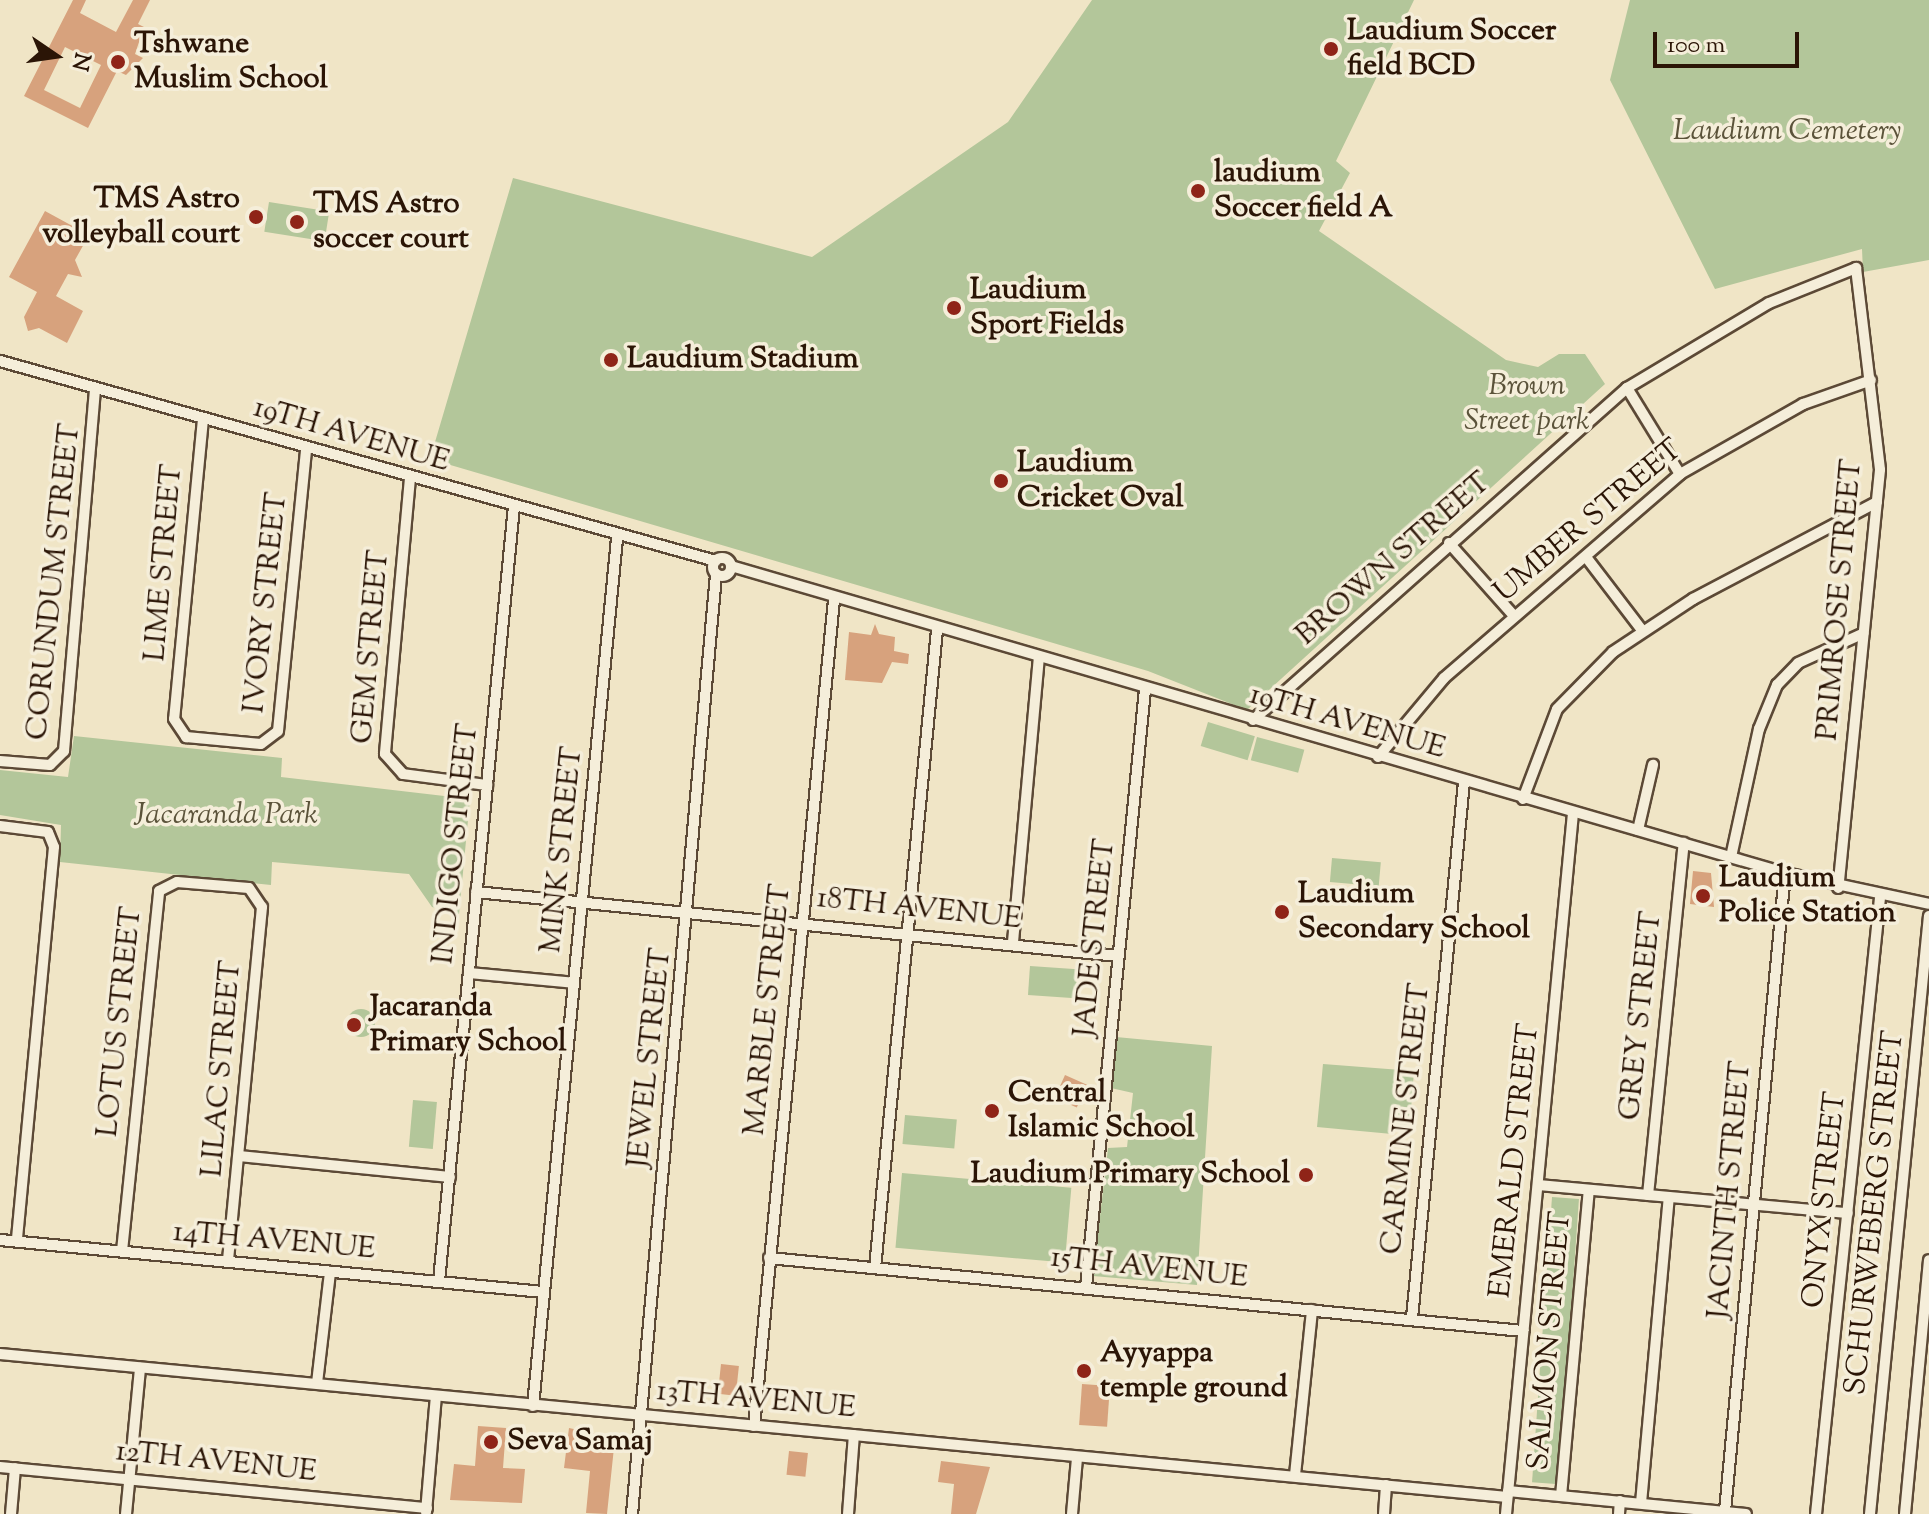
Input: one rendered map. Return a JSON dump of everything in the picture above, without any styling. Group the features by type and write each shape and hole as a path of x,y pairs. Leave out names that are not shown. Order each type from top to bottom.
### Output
{"street":[{"name":"PRIMROSE STREET","path":"1838,888 1877,502 1871,380 1856,268"},
{"name":"BROWN STREET","path":"1253,720 1627,388 1769,303 1856,268"},
{"name":"19TH AVENUE","path":"0,361 1838,888 1880,898 1929,904"},
{"name":"UMBER STREET","path":"1378,757 1427,694 1680,474 1803,404 1871,380"},
{"path":"1627,388 1680,474"},
{"name":"CORUNDUM STREET","path":"4,761 50,765 64,751 100,389"},
{"name":"LIME STREET","path":"175,712 203,419"},
{"name":"IVORY STREET","path":"175,712 186,737 261,744 278,731 306,448"},
{"name":"GEM STREET","path":"410,478 385,754 403,774 487,785"},
{"path":"1523,799 1557,709 1641,629 1877,502"},
{"name":"INDIGO STREET","path":"439,1281 514,507"},
{"name":"MINK STREET","path":"533,1406 617,538"},
{"path":"1449,543 1514,616"},
{"path":"1586,557 1641,629"},
{"name":"JEWEL STREET","path":"632,1514 722,570"},
{"name":"MARBLE STREET","path":"754,1426 834,600"},
{"path":"875,1268 937,630"},
{"path":"1731,857 1759,729 1777,685 1798,663 1864,633"},
{"path":"1013,942 1039,659"},
{"name":"JADE STREET","path":"1086,1287 1145,690"},
{"path":"1638,830 1653,765"},
{"name":"CARMINE STREET","path":"1412,1318 1464,782"},
{"name":"EMERALD STREET","path":"1506,1514 1573,813"},
{"path":"0,826 48,832 54,847 17,1241"},
{"name":"GREY STREET","path":"1648,1195 1684,843"},
{"name":"JACINTH STREET","path":"1725,1511 1785,873"},
{"name":"LOTUS STREET","path":"122,1251 159,891 177,882 249,888"},
{"name":"LILAC STREET","path":"228,1261 262,907 249,888"},
{"name":"18TH AVENUE","path":"476,892 1013,942 1118,956"},
{"name":"ONYX STREET","path":"1818,1510 1880,898"},
{"name":"SCHURWEBERG STREET","path":"1870,1514 1929,916"},
{"path":"469,973 574,983"},
{"path":"239,1156 450,1177"},
{"path":"1538,1185 1848,1213"},
{"name":"SALMON STREET","path":"1561,1496 1589,1190"},
{"path":"1641,1503 1669,1197"},
{"name":"14TH AVENUE","path":"0,1240 543,1292"},
{"name":"15TH AVENUE","path":"769,1258 1523,1331"},
{"path":"1905,1514 1925,1344 1929,1260"},
{"path":"317,1383 330,1272"},
{"path":"1295,1475 1312,1310"},
{"name":"13TH AVENUE","path":"0,1354 1077,1458 1386,1485 1561,1496 1746,1514"},
{"path":"126,1514 140,1368"},
{"path":"426,1511 436,1396"},
{"path":"848,1514 854,1435"},
{"path":"1072,1514 1077,1458"},
{"name":"12TH AVENUE","path":"0,1467 426,1511"},
{"path":"11,1514 15,1468"},
{"path":"1384,1514 1386,1485"},
{"path":"1619,1514 1620,1501"}],"green space":[{"name":"Laudium Sport Fields","path":"1092,0 1414,0 1336,161 1350,173 1319,231 1506,360 1538,367 1559,354 1585,354 1605,384 1247,710 1148,671 430,459 513,178 812,257 1008,122"},
{"name":"Laudium Cemetery","path":"1630,0 1929,0 1929,260 1863,272 1862,249 1715,289 1610,80"},
{"name":"TMS Astro soccer court","path":"269,202 329,212 325,241 264,232"},
{"path":"1208,722 1255,736 1248,760 1201,746"},
{"name":"Jacaranda Park","path":"74,736 282,758 281,777 470,799 459,914 432,907 409,874 272,862 271,885 60,862 61,825 0,815 0,770 68,777"},
{"path":"1257,737 1304,750 1298,773 1251,760"},
{"path":"1332,858 1381,862 1379,886 1330,882"},
{"path":"1030,966 1081,970 1079,998 1028,995"},
{"path":"361,1009 371,1013 375,1023 371,1033 361,1037 351,1033 347,1023 351,1013"},
{"path":"1116,1037 1212,1046 1197,1285 1093,1276 1108,1148 1127,1147 1133,1093 1111,1088"},
{"path":"1323,1064 1414,1071 1410,1123 1392,1134 1317,1127"},
{"path":"413,1100 437,1102 433,1149 409,1147"},
{"path":"905,1115 957,1120 954,1148 902,1144"},
{"path":"902,1173 1071,1188 1065,1263 895,1248"},
{"path":"1552,1197 1579,1199 1559,1484 1532,1482"}],"building":[{"name":"Tshwane Muslim School","path":"73,0 86,0 80,13 116,32 133,0 150,0 138,24 144,27 135,54 143,58 126,75 117,71 88,128 24,96","holes":["65,47 101,65 80,108 44,90"]},
{"path":"45,211 89,235 75,260 82,277 68,274 56,296 83,311 67,343 39,328 28,331 24,317 37,292 9,277"},
{"path":"875,624 879,634 895,637 894,651 909,654 908,664 892,662 882,683 845,680 849,632 871,635"},
{"name":"Laudium Police Station","path":"1693,871 1711,873 1714,907 1690,904"},
{"path":"1065,1075 1087,1085 1077,1108 1055,1098"},
{"path":"721,1364 739,1366 736,1396 718,1394"},
{"path":"1082,1384 1110,1386 1107,1427 1079,1425"},
{"path":"478,1426 506,1428 503,1468 525,1469 522,1503 450,1500 454,1464 475,1466"},
{"path":"569,1428 615,1438 607,1514 586,1513 590,1471 564,1468"},
{"path":"789,1451 808,1453 805,1477 786,1475"},
{"path":"941,1461 990,1467 976,1514 951,1514 954,1484 938,1482"}],"place":[{"name":"Laudium Soccer field BCD","path":"1331,49"},
{"name":"Tshwane Muslim School","path":"118,62"},
{"name":"laudium Soccer field A","path":"1198,191"},
{"name":"TMS Astro volleyball court","path":"256,217"},
{"name":"TMS Astro soccer court","path":"297,222"},
{"name":"Laudium Sport Fields","path":"954,308"},
{"name":"Laudium Stadium","path":"611,360"},
{"name":"Laudium Cricket Oval","path":"1001,481"},
{"name":"Laudium Police Station","path":"1703,896"},
{"name":"Laudium Secondary School","path":"1282,912"},
{"name":"Jacaranda Primary School","path":"354,1025"},
{"name":"Central Islamic School","path":"992,1111"},
{"name":"Laudium Primary School","path":"1306,1175"},
{"name":"Ayyappa temple ground","path":"1084,1371"},
{"name":"Seva Samaj","path":"491,1442"}],"park label":[{"name":"Brown Street park","path":"1527,404"}]}
